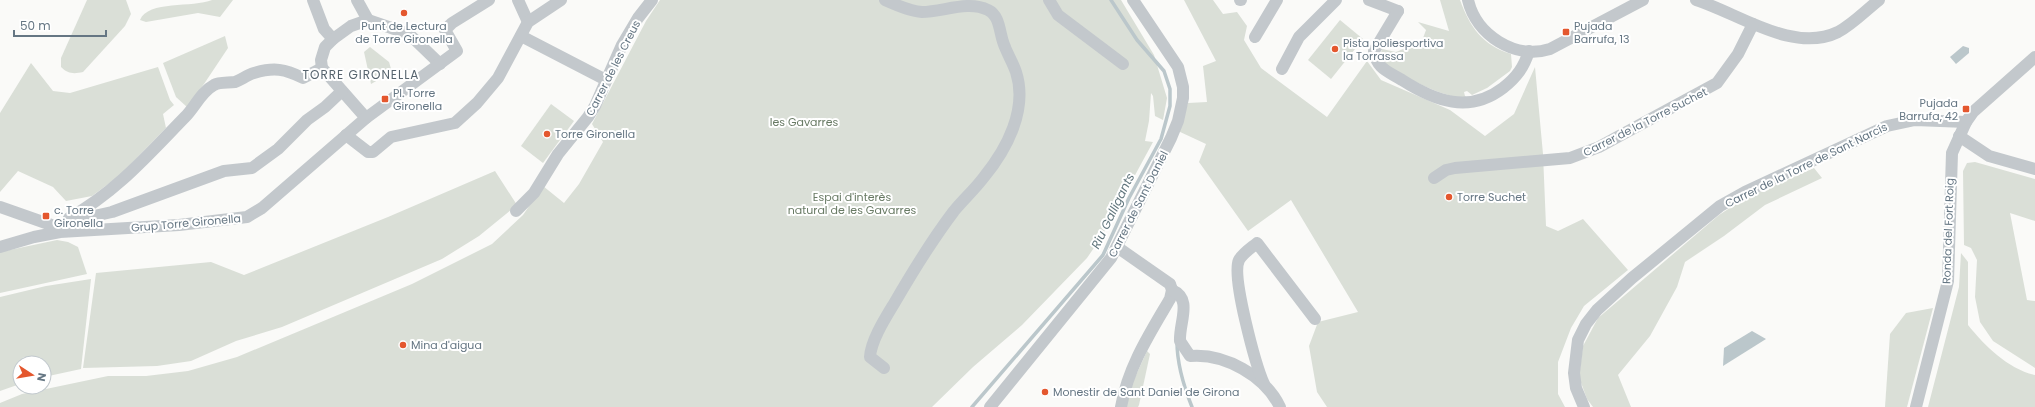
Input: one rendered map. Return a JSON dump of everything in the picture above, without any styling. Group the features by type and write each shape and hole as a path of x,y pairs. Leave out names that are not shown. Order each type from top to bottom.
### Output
{"street":[{"path":"313,0 324,29 333,39"},
{"path":"357,0 368,20"},
{"name":"Grup Torre Gironella","path":"58,230 179,225 247,217 262,208 366,118 457,51 445,30 452,23 489,0"},
{"path":"518,0 528,22"},
{"path":"346,135 368,152 373,152 391,137 455,123 477,103 498,78 528,22 561,0"},
{"name":"Carrer de les Creus","path":"516,211 534,193 558,154 588,117 595,106 622,45 638,18 652,0"},
{"path":"884,368 870,357 873,343 900,294 926,252 953,212 984,177 1008,142 1017,118 1019,100 1016,72 1000,36 998,20 988,10 962,7 922,12 904,8 885,0"},
{"path":"1049,0 1058,15 1123,64"},
{"name":"Carrer de Sant Daniel","path":"990,407 1111,258 1178,121 1183,98 1183,87 1178,67 1133,0"},
{"path":"1255,37 1277,0"},
{"path":"1282,69 1299,37 1336,0"},
{"path":"1369,0 1396,6 1374,51 1375,59 1379,66 1410,86 1439,99 1470,104 1486,98 1506,85 1521,71 1529,51"},
{"path":"1468,0 1475,17 1484,31 1498,42 1512,49 1542,52 1643,0"},
{"path":"1696,0 1752,24 1798,38 1828,36 1850,24 1878,0"},
{"path":"366,118 322,68 321,60 325,47 333,39 351,26 368,20 409,34 440,64"},
{"name":"Carrer de la Torre Suchet","path":"1434,178 1446,170 1455,168 1570,158 1595,150 1718,83 1738,54 1752,24"},
{"path":"521,36 606,80"},
{"name":"Ronda del Fort Roig","path":"1916,407 1948,280 1952,154 1966,122 1973,112 2035,57"},
{"path":"0,247 58,230 98,200 148,157 188,115 203,95 214,85 236,81 254,73 266,70 286,70 303,78 322,68"},
{"name":"Grup Torre Gironella","path":"58,230 224,171 252,168 278,149 307,120 342,91"},
{"name":"Carrer de la Torre de Sant Narcís","path":"1584,407 1576,388 1574,373 1578,340 1586,324 1597,310 1632,278 1720,206 1745,192 1887,126 1915,120 1966,122"},
{"path":"1959,136 1990,156 2035,168"},
{"path":"0,207 58,230"},
{"path":"1280,407 1276,398 1264,384 1258,370 1240,295 1238,271 1239,260 1246,251 1257,243 1315,319"},
{"path":"1117,247 1170,284 1172,290 1170,299 1131,370 1125,386 1121,407"},
{"path":"1172,290 1180,293 1184,301 1180,341 1190,356 1203,355 1231,364 1264,384"}],"green space":[{"path":"87,0 126,0 131,14 125,26 83,72 71,73 61,67 61,58"},
{"path":"212,0 233,0 220,17 198,13 146,22 140,20 145,14 161,7 194,4"},
{"name":"Espai d'interès natural de les Gavarres","path":"660,0 1121,0 1154,55 1167,98 1163,120 1155,116 1153,96 1151,93 1149,121 1145,141 1153,142 1102,236 1087,258 1022,325 973,367 932,407 0,407 0,403 20,395 52,395 52,388 108,376 146,376 188,371 237,357 412,284 492,244 523,215 543,186 564,203 579,184 603,142 592,124 646,21"},
{"path":"1184,0 1213,0 1223,14 1237,12 1247,26 1244,40 1261,68 1327,117 1367,61 1381,80 1450,110 1485,136 1514,114 1535,67 1543,154 1546,226 1558,231 1583,219 1628,270 1584,306 1571,328 1558,362 1558,394 1565,407 1327,407 1317,392 1309,346 1318,322 1358,312 1291,200 1248,231 1199,162 1206,144 1178,131 1188,103 1207,102 1203,66 1216,61"},
{"path":"1440,0 1460,0 1468,19 1478,34 1492,46 1511,54 1512,67 1510,71 1487,88 1472,95 1467,91 1464,92 1465,96 1469,99 1435,91 1413,81 1382,63 1380,56 1382,49 1396,52 1408,47 1419,49 1426,30 1418,22 1449,31"},
{"name":"Pista poliesportiva la Torrassa","path":"1340,20 1363,39 1331,79 1308,60"},
{"path":"225,36 228,48 187,107 176,97 163,63"},
{"path":"370,47 389,62 392,72 371,84 364,52"},
{"path":"31,63 53,91 70,93 158,67 170,100 174,105 163,114 166,128 119,176 92,196 66,201 53,187 18,171 0,192 0,113"},
{"name":"Torre Gironella","path":"551,104 574,121 543,163 521,146"},
{"path":"1975,162 2035,179 2035,221 2010,213 2027,300 2035,301 2035,368 1993,341 1980,322 1975,297 1977,260 1971,248 1964,245 1963,171 1967,163"},
{"path":"1814,168 1822,178 1765,205 1724,236 1685,262 1677,287 1650,336 1618,375 1631,407 1593,407 1587,399 1579,377 1583,346 1598,318 1719,215 1742,200"},
{"path":"495,171 517,205 479,236 442,259 282,327 236,341 191,361 157,366 83,368 96,273 211,262 244,275 388,217"},
{"path":"57,240 68,242 78,247 87,274 0,293 0,252"},
{"path":"1961,253 1968,262 1968,325 1982,341 2006,362 2016,368 2035,375 2035,407 1928,407 1959,287"},
{"path":"91,279 81,369 52,375 52,355 12,355 12,387 0,391 0,297 46,286"},
{"path":"1933,308 1907,407 1885,407 1890,334 1906,313"},
{"path":"1147,351 1150,354 1139,405 1138,407 1126,407 1132,384"}],"shaded area":[{"path":"1963,46 1969,48 1969,53 1956,64 1950,57"},
{"path":"1752,331 1766,339 1723,366 1724,348"}],"waterway":[{"name":"Riu Galligants","path":"972,407 1103,255 1129,198 1161,139 1170,106 1170,89 1164,71 1137,40 1111,0"},
{"path":"1177,342 1178,359 1186,392 1192,407"}],"place":[{"name":"Punt de Lectura de Torre Gironella","path":"404,13"},
{"name":"Pujada Barrufa, 13","path":"1566,32"},
{"name":"Pista poliesportiva la Torrassa","path":"1335,49"},
{"name":"Pl. Torre Gironella","path":"385,99"},
{"name":"Pujada Barrufa, 42","path":"1966,109"},
{"name":"Torre Gironella","path":"547,134"},
{"name":"Torre Suchet","path":"1449,197"},
{"name":"c. Torre Gironella","path":"46,216"},
{"name":"Mina d'aigua","path":"403,345"},
{"name":"Monestir de Sant Daniel de Girona","path":"1045,392"}],"district":[{"name":"TORRE GIRONELLA","path":"361,75"}],"park label":[{"name":"les Gavarres","path":"804,122"}]}
